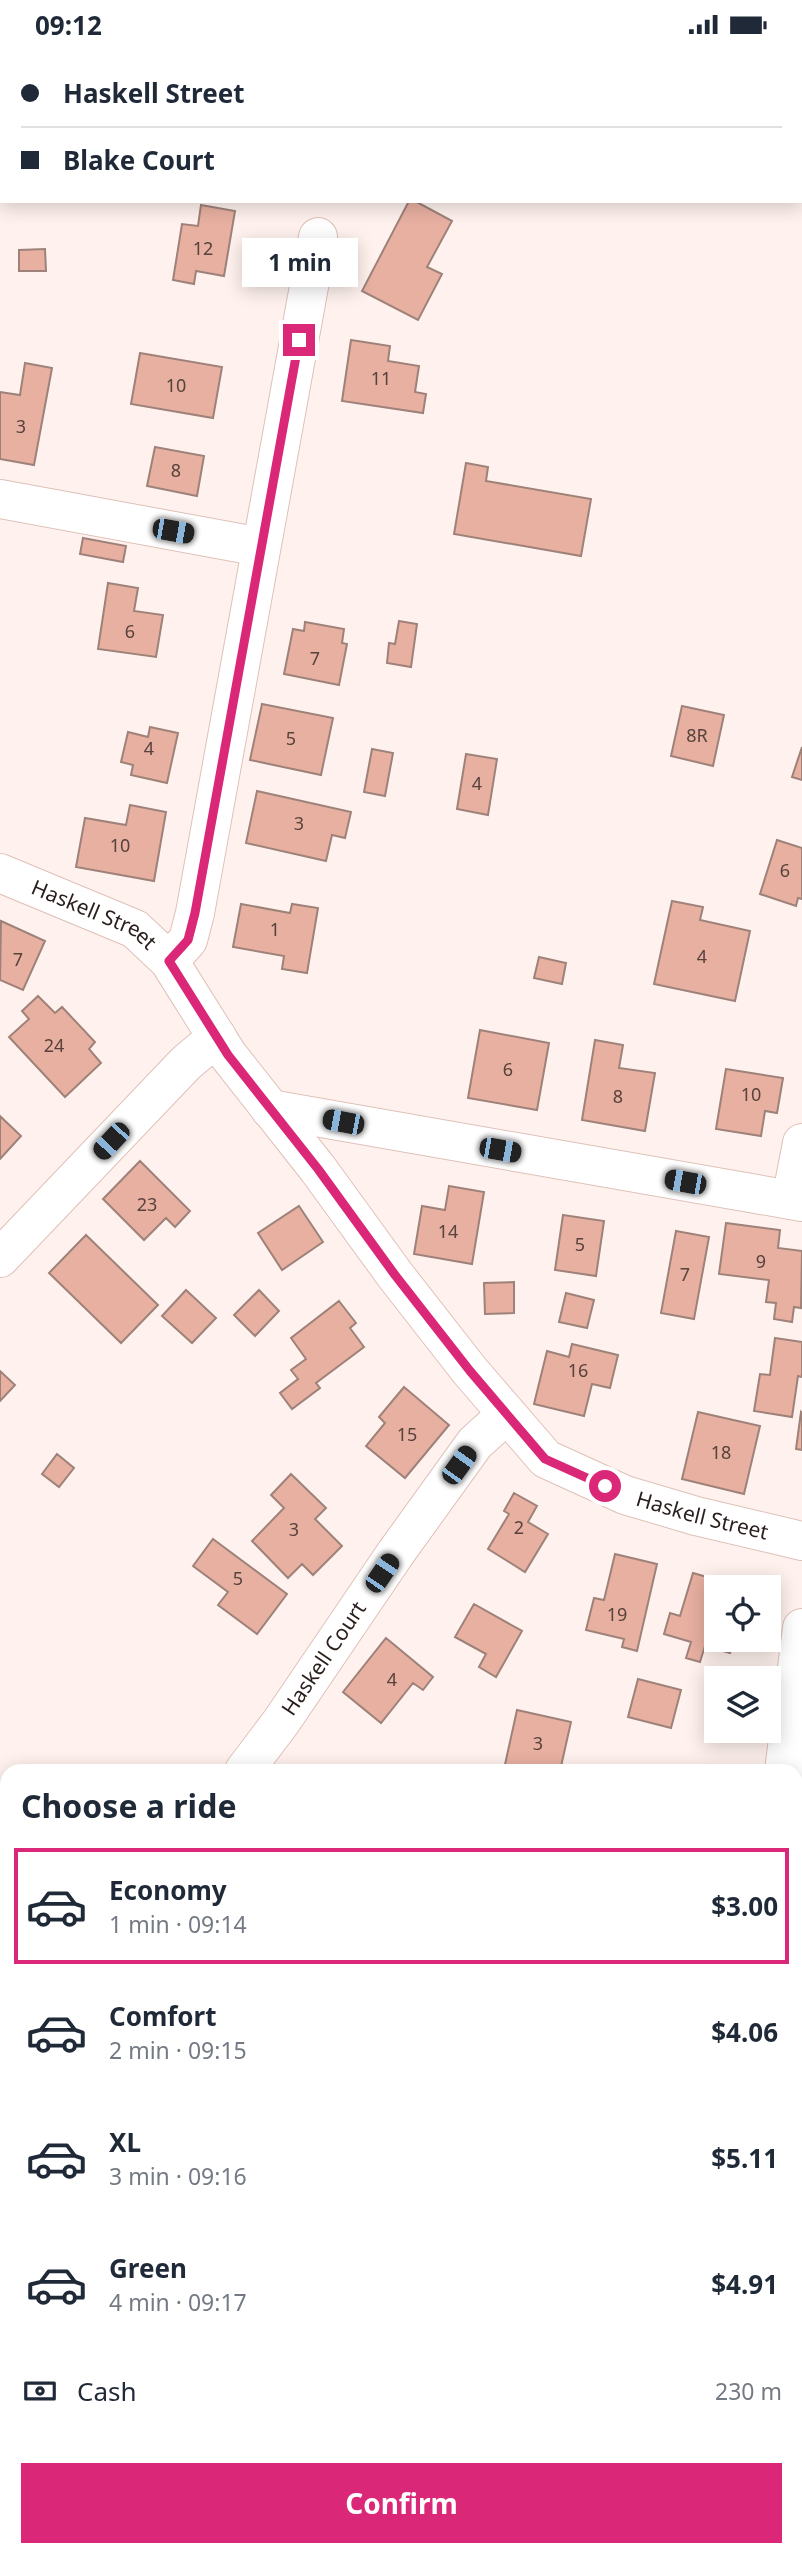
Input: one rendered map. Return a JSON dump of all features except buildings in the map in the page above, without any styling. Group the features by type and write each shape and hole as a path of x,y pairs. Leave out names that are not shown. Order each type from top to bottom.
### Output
{"street":[{"path":"169,961 188,940 195,913 318,237"},
{"path":"0,499 261,548"},
{"name":"Haskell Street","path":"0,873 135,929 169,961 217,1037 403,1286 545,1459 625,1496 802,1541"},
{"path":"0,1258 186,1063 217,1037"},
{"path":"270,1109 797,1201 802,1143"},
{"name":"Haskell Court","path":"249,1764 475,1443 507,1415"},
{"path":"785,1764 802,1628"}],"route":[{"path":"299,340 195,913 188,940 169,961 228,1055 318,1169 395,1275 470,1371 545,1459 605,1486"}]}
